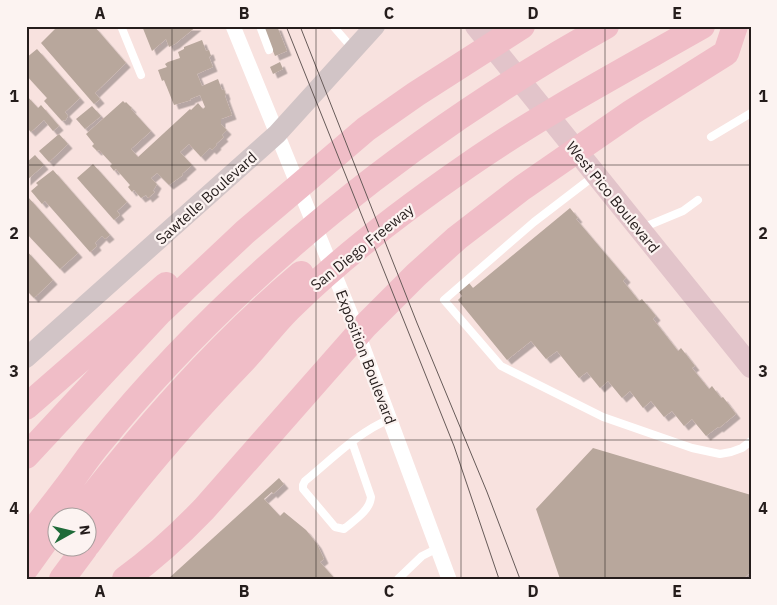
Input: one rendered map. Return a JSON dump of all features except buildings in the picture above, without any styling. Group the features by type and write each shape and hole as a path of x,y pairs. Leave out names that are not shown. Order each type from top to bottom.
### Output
{"highway":[{"path":"26,456 160,312 245,232 366,129 416,94 522,26"},
{"path":"26,540 96,447 173,359 272,263 376,176 483,101 606,26"},
{"path":"601,73 667,26"},
{"name":"San Diego Freeway","path":"98,530 119,500 159,452 246,358 286,299 358,248 467,166 538,120 601,73 702,26"},
{"path":"125,579 178,536 204,509 360,332 416,275 492,210 632,112 726,53 735,26"},
{"path":"26,408 201,253 245,232"},
{"path":"83,508 150,426 217,351 286,299"},
{"path":"69,508 85,487 96,447"},
{"path":"26,568 48,538"},
{"path":"30,579 48,554"},
{"path":"62,579 78,558"}],"main road":[{"name":"Sawtelle Boulevard","path":"26,358 277,134 375,26"},
{"name":"West Pico Boulevard","path":"476,26 639,229 744,342 751,367"}],"street":[{"name":"Exposition Boulevard","path":"238,29 277,134 351,314 449,579"}],"lane":[{"path":"121,26 141,75"},
{"path":"260,26 269,50"},
{"path":"333,26 354,50"},
{"path":"711,137 751,113"},
{"path":"595,175 534,222 444,300 501,366 603,417 692,448 720,454 742,448 751,441"},
{"path":"639,229 683,211 698,200"},
{"path":"352,442 371,503 368,508 344,529 339,529 335,527 303,489 303,485 352,442 373,426 390,419"},
{"path":"398,579 422,556 438,548"}],"tram line":[{"path":"286,26 454,446 499,579"},
{"path":"300,26 520,579"}]}
